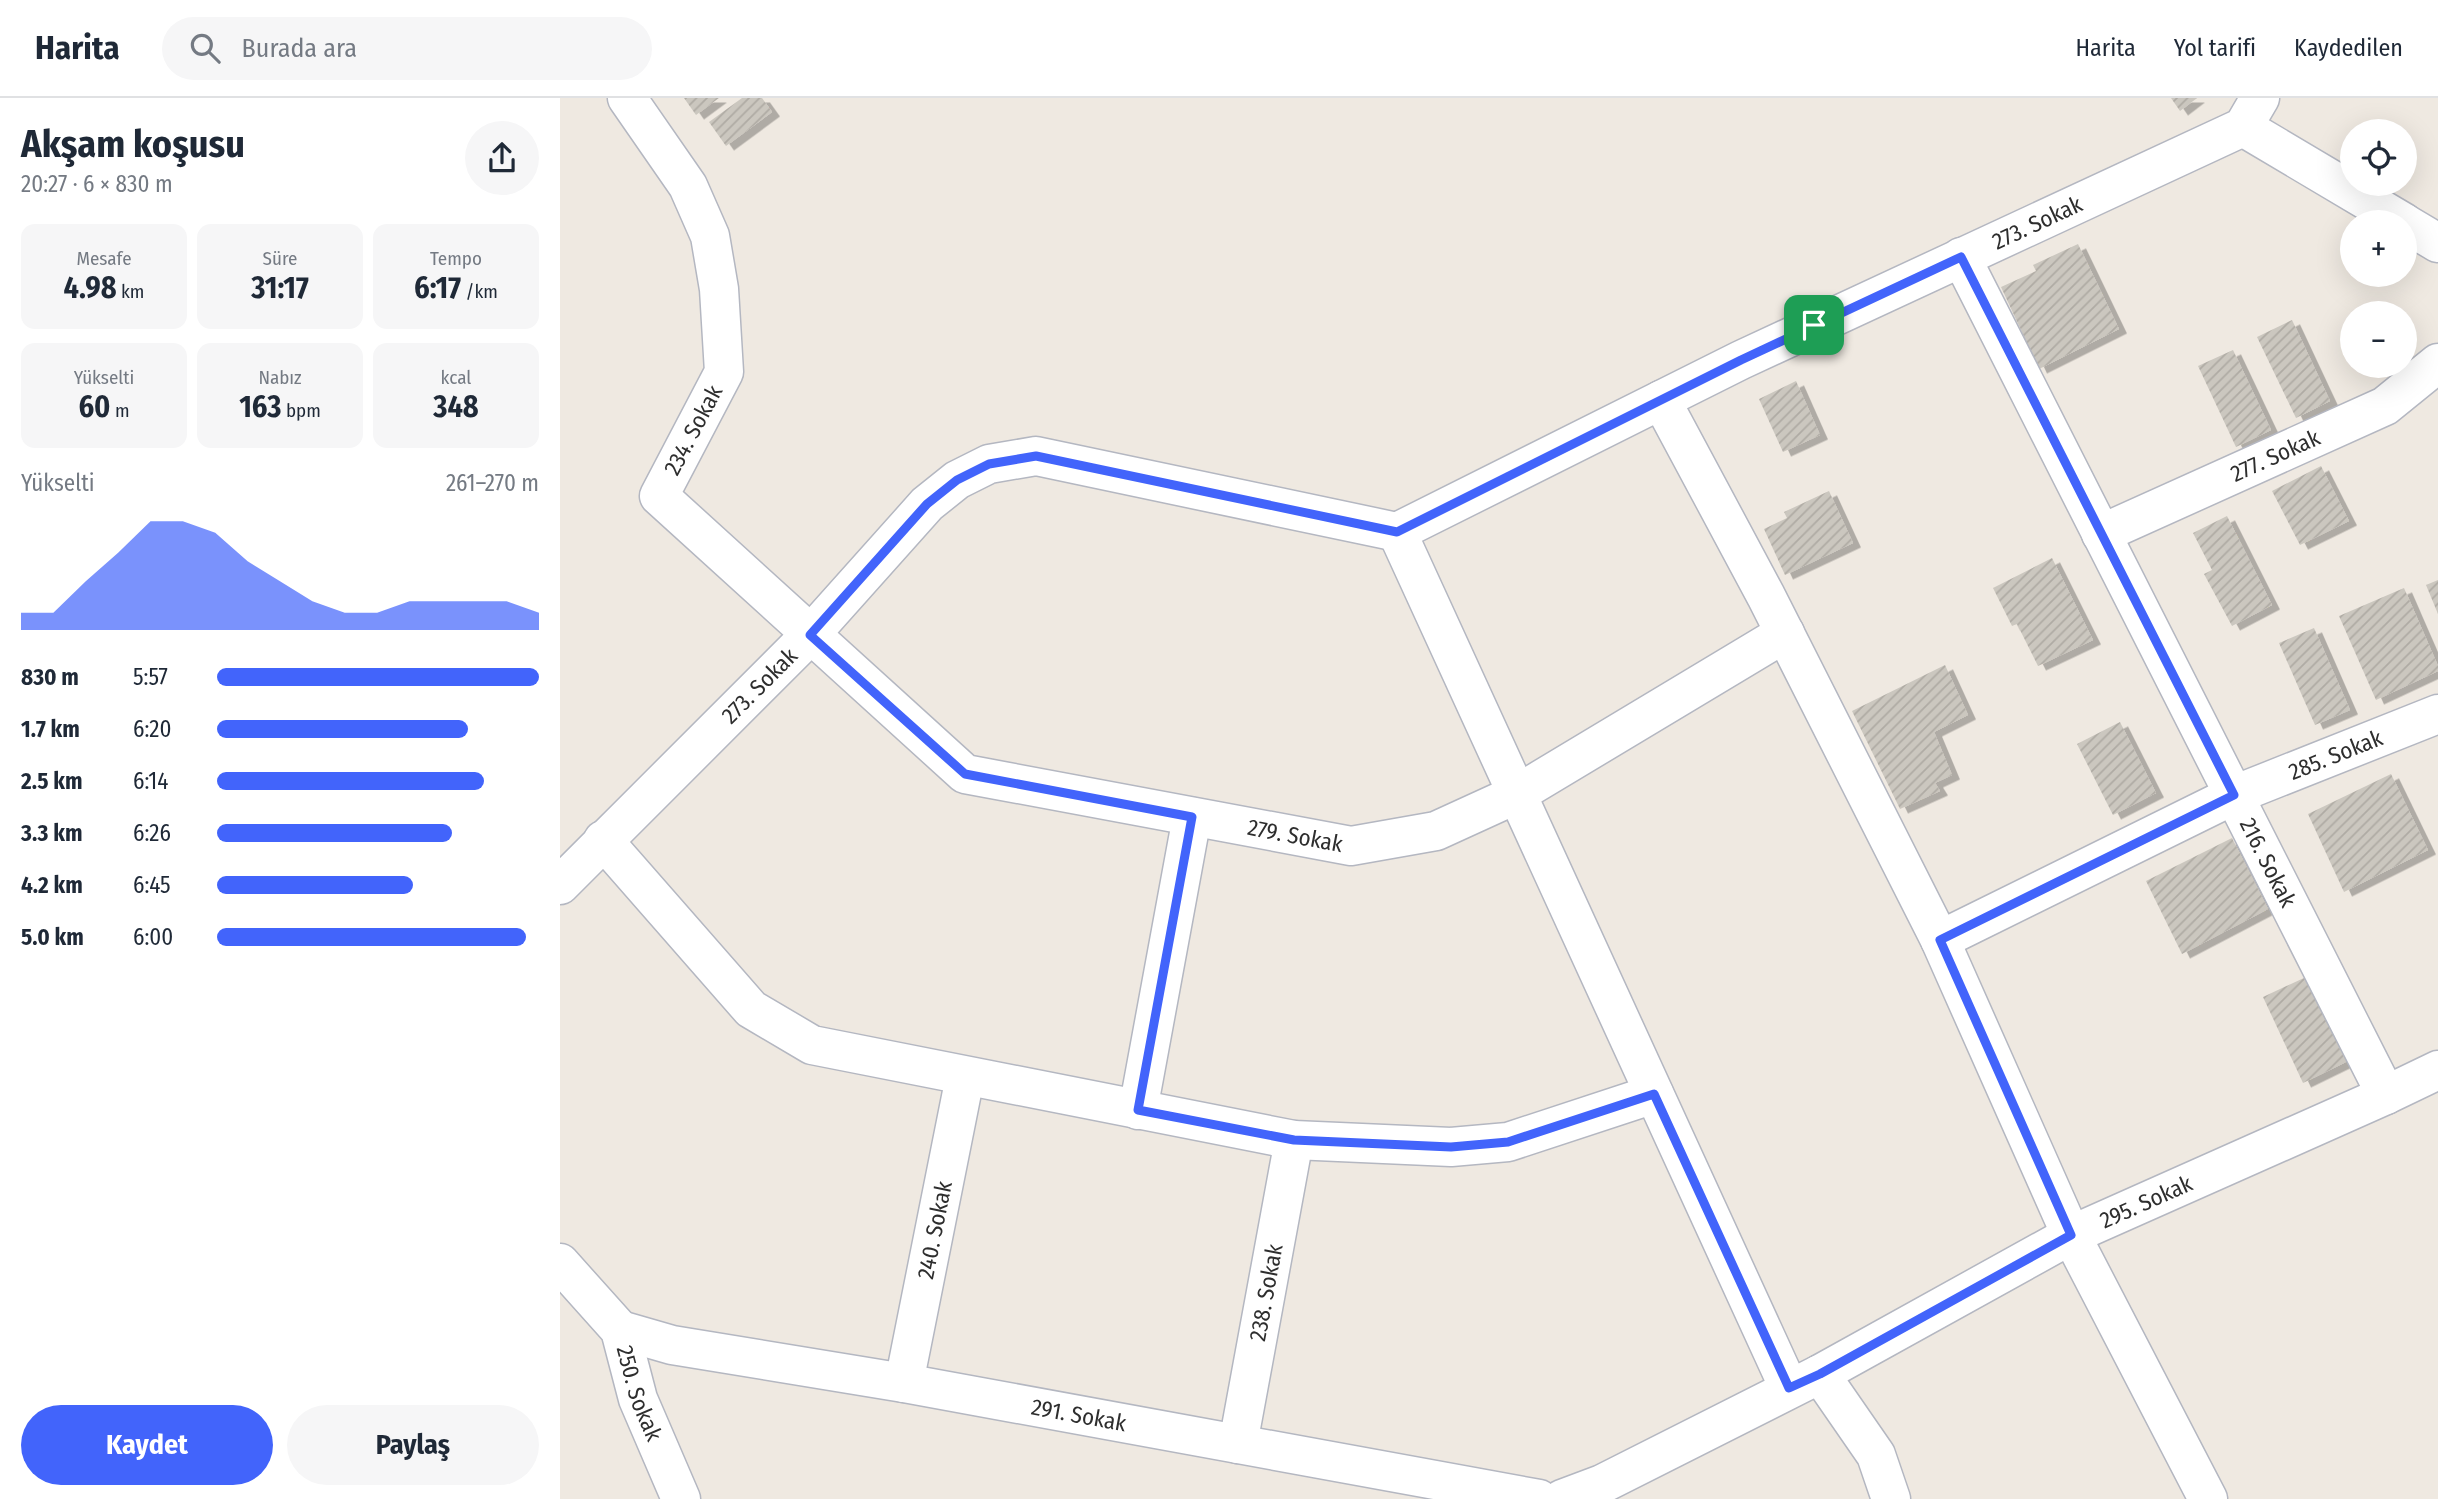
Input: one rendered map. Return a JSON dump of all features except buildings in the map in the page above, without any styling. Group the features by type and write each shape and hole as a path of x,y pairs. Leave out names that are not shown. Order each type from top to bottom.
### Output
{"street":[{"name":"234. Sokak","path":"627,98 688,186 710,236 719,289 723,372 659,496 810,635"},
{"name":"273. Sokak","path":"560,885 810,635 927,504 957,480 989,464 1036,456 1397,532 1741,360 1961,257 2251,112"},
{"path":"2251,112 2386,210"},
{"path":"2417,231 2438,243"},
{"name":"216. Sokak","path":"1961,257 2386,1096"},
{"name":"277. Sokak","path":"2101,534 2385,405 2438,363"},
{"path":"1661,400 1785,633 1940,940 2071,1235 2207,1499"},
{"path":"1397,532 1654,1094 1804,1381 1875,1455 1891,1499"},
{"name":"279. Sokak","path":"810,635 965,774 1351,846 1436,831 1517,794 1785,633"},
{"name":"285. Sokak","path":"1940,940 2234,795 2438,714"},
{"path":"1138,1110 1192,817"},
{"path":"603,840 751,1009 812,1045 1294,1140 1451,1147 1508,1142 1654,1094"},
{"name":"295. Sokak","path":"1562,1499 1602,1484 1804,1381 2071,1235 2386,1096 2438,1070"},
{"name":"240. Sokak","path":"904,1383 965,1076"},
{"name":"238. Sokak","path":"1238,1444 1294,1140"},
{"name":"250. Sokak","path":"560,1263 620,1330 638,1399 681,1499"},
{"name":"291. Sokak","path":"620,1330 672,1345 904,1383 1539,1499"}],"route":[{"path":"1961,257 2234,795 1940,940 2071,1235 1820,1374 1789,1388 1654,1094 1508,1142 1451,1147 1294,1140 1138,1110 1192,817 965,774 810,635 927,504 957,480 989,464 1036,456 1397,532 1814,325 1961,257"}]}
